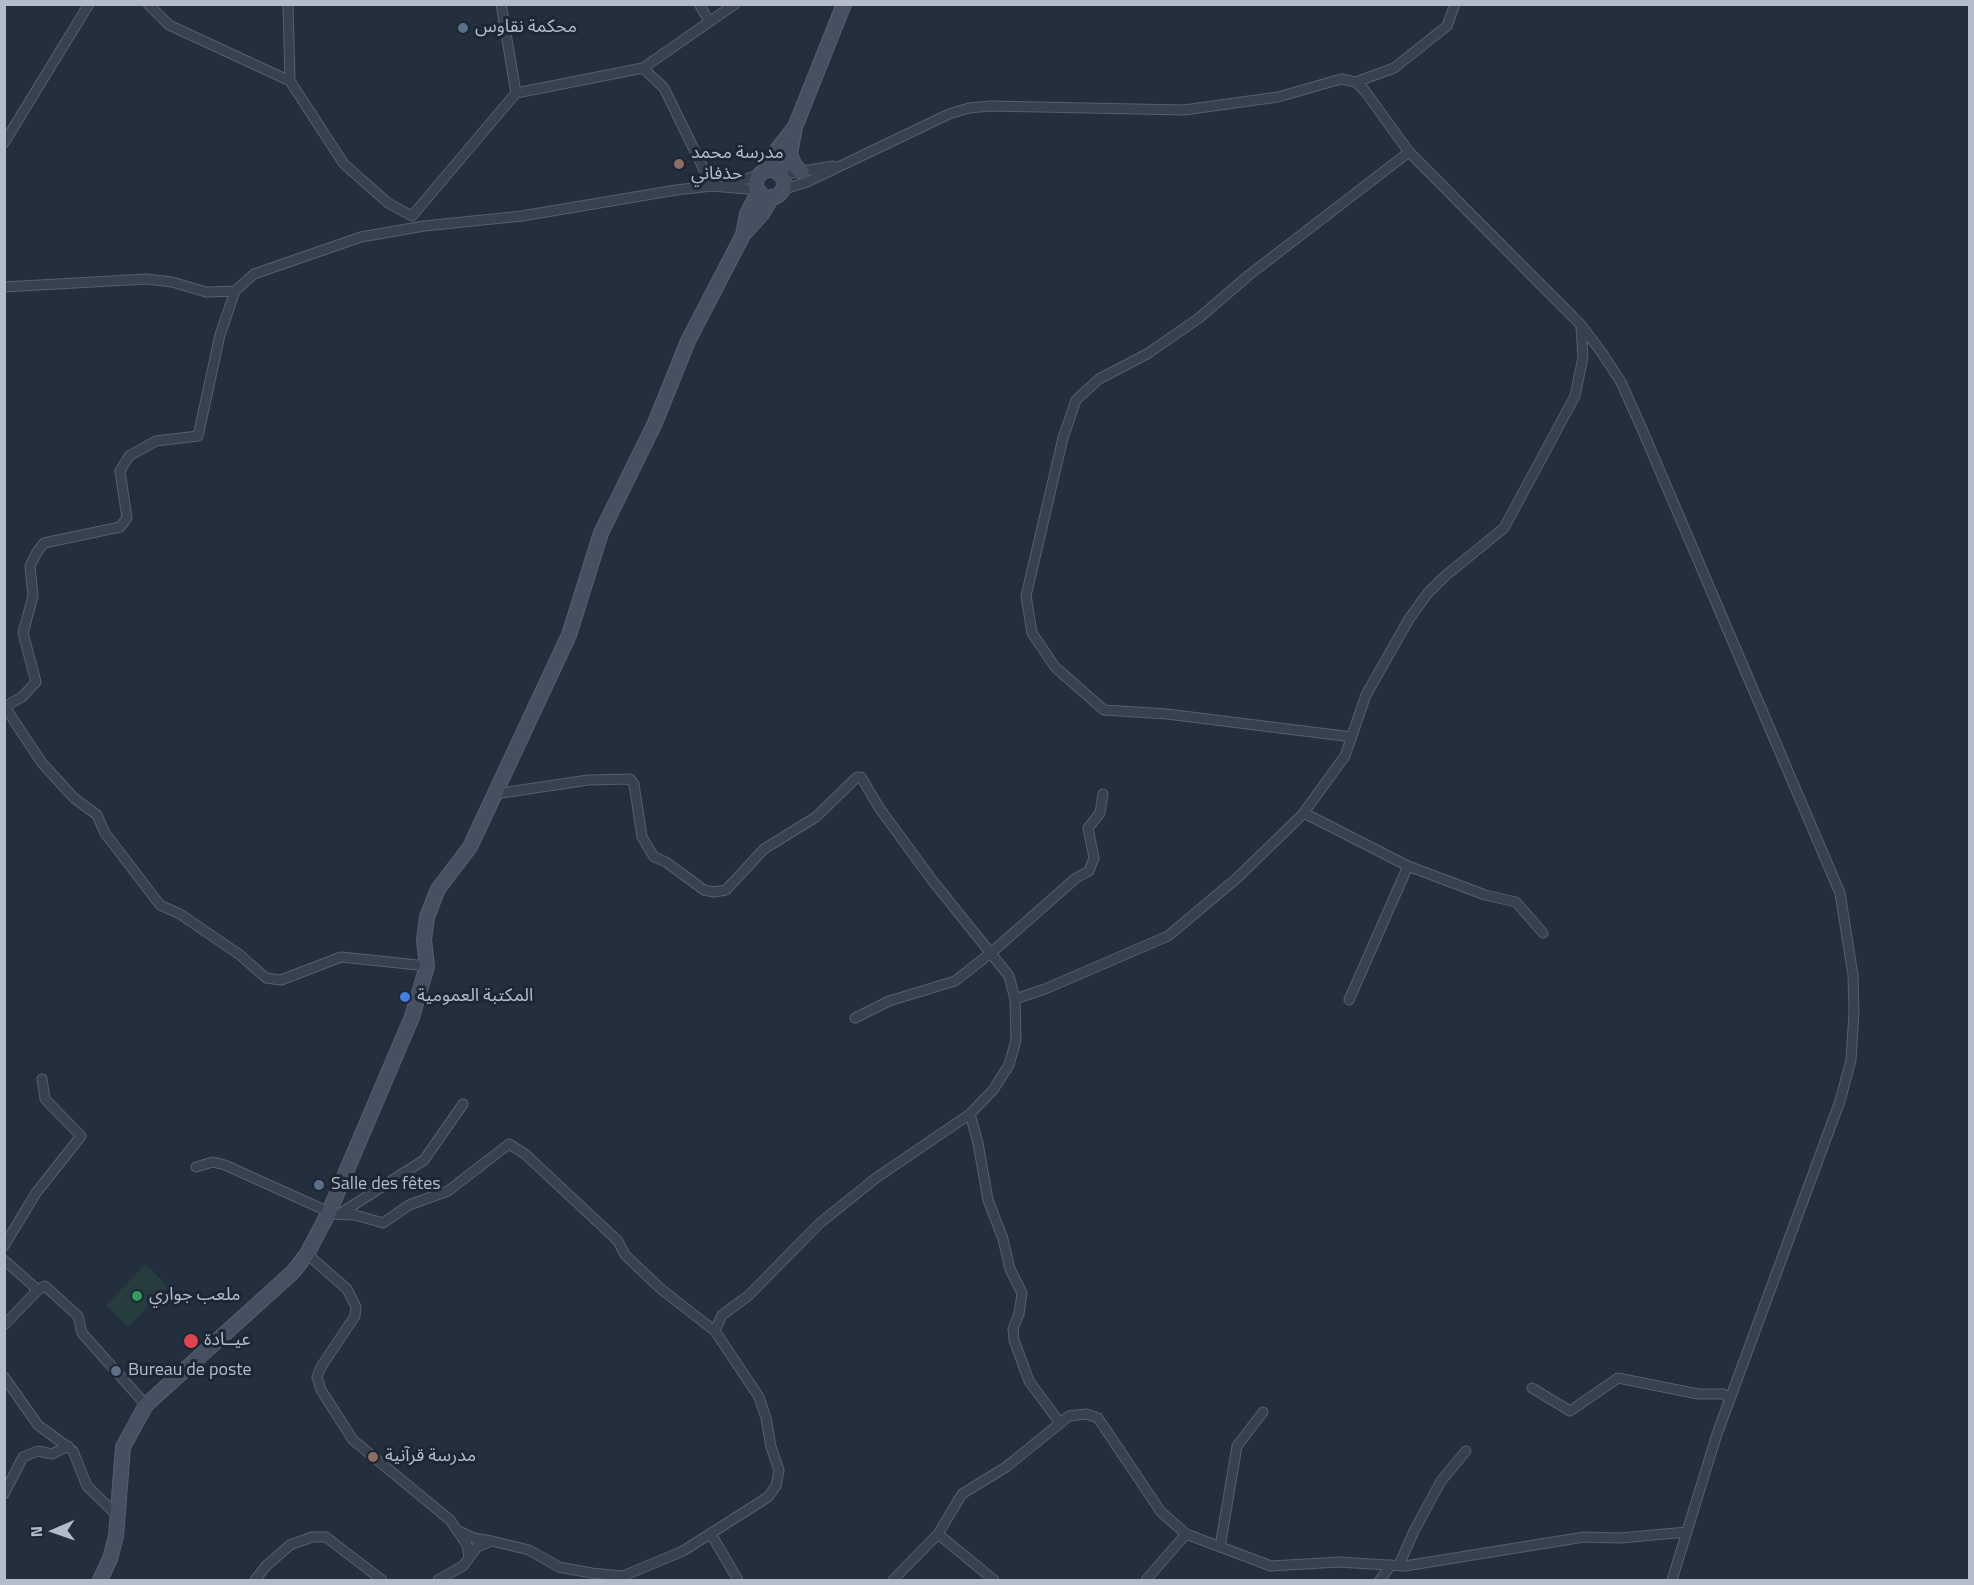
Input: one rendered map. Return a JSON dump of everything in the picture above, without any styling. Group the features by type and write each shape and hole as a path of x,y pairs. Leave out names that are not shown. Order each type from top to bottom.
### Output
{"street":[{"path":"4,143 89,4"},
{"path":"148,4 169,26 290,81"},
{"path":"288,4 290,81 344,164 388,203 412,216 424,226"},
{"path":"501,4 516,93"},
{"path":"699,4 709,21"},
{"path":"412,216 516,93 644,68 735,4"},
{"path":"743,235 757,222 761,193 756,181 772,174 790,154 795,127 844,4"},
{"path":"717,187 761,193 807,183 949,114 969,108 990,106 1184,110 1278,97 1341,80 1356,82 1394,68 1447,26 1455,4"},
{"path":"644,68 664,88 717,187"},
{"path":"1356,82 1409,152 1581,325 1621,382 1840,893 1848,935 1854,1012 1851,1060 1840,1101 1730,1399 1672,1581"},
{"path":"772,174 776,151 795,127"},
{"path":"1352,736 1167,714 1104,710 1055,667 1032,633 1026,596 1063,438 1076,400 1099,379 1148,354 1200,318 1249,275 1409,152"},
{"path":"790,154 795,166 802,172"},
{"path":"427,966 341,957 281,980 266,978 240,955 180,914 160,905 105,833 97,815 75,798 42,764 5,707 22,697 36,682 23,633 33,596 30,566 37,552 44,543 120,527 127,518 120,471 129,456 156,441 198,436 220,334 236,291 254,274 303,255 361,237 424,226 522,216 675,190 717,187 772,174 802,172 842,164"},
{"path":"100,1581 110,1559 118,1516 123,1447 146,1405 292,1272 307,1254 332,1214 412,1017 427,966 425,932 438,889 470,847 569,634 602,533 655,423 688,341 743,235 761,193 783,182 772,174"},
{"path":"4,287 146,279 172,282 206,292 236,291"},
{"path":"1015,999 1045,989 1168,936 1236,879 1304,813 1346,756 1366,695 1409,619 1427,594 1445,576 1504,528 1575,396 1583,357 1581,325"},
{"path":"1583,357 1592,350 1602,353"},
{"path":"495,794 588,780 630,779 634,784 642,837 654,857 666,862 704,890 714,892 726,890 764,849 816,817 857,777 861,777 880,809 932,880 1009,976 1015,999 1016,1040 1009,1065 993,1090 970,1114 876,1178 820,1223 748,1296 722,1315 715,1331"},
{"path":"855,1018 889,1001 955,981 992,952 1076,878 1089,871 1094,858 1088,828 1100,813 1103,794"},
{"path":"1304,813 1408,866 1485,895 1516,902 1543,933"},
{"path":"1349,1000 1408,866"},
{"path":"4,1246 36,1193 81,1136 45,1099 42,1079"},
{"path":"332,1214 424,1160 463,1104"},
{"path":"970,1114 978,1143 988,1200 1003,1239 1010,1269 1022,1293 1019,1314 1013,1329 1014,1340 1029,1381 1060,1423"},
{"path":"196,1167 213,1162 225,1165 332,1214 355,1215 383,1223 409,1205 448,1191 509,1144 525,1154 618,1241 625,1255 661,1289 715,1331 759,1397 771,1448 779,1470 776,1486 768,1497 683,1551 623,1576 591,1574 559,1567 530,1550 474,1538 459,1531"},
{"path":"307,1254 347,1288 356,1307 355,1316 321,1367 317,1377 321,1390 353,1440 442,1513 459,1531 467,1545 469,1558"},
{"path":"4,1260 38,1290"},
{"path":"4,1325 38,1290 45,1286 78,1316 82,1333 146,1405"},
{"path":"4,1377 38,1425 68,1446 77,1459 87,1486 118,1516"},
{"path":"1532,1388 1570,1411 1618,1378 1690,1393 1723,1394 1730,1399"},
{"path":"1220,1547 1237,1446 1263,1412"},
{"path":"893,1581 938,1534 962,1494 1006,1467 1069,1416 1086,1414 1098,1418 1161,1512 1186,1534 1271,1566 1338,1562 1395,1565 1584,1537 1620,1538 1687,1532"},
{"path":"4,1494 23,1457 38,1451 52,1454 68,1446"},
{"path":"1380,1581 1395,1565 1441,1481 1466,1450"},
{"path":"711,1534 738,1581"},
{"path":"938,1534 994,1581"},
{"path":"1146,1581 1186,1534"},
{"path":"255,1581 266,1566 290,1545 312,1538 326,1537 379,1580"},
{"path":"438,1581 463,1566 477,1547 492,1541"}],"green space":[{"name":"ملعب جواري","path":"146,1264 168,1287 128,1327 106,1305"}],"place":[{"name":"محكمة نقاوس","path":"463,28"},
{"name":"مدرسة محمد حذفاني","path":"679,164"},
{"name":"المكتبة العمومية","path":"405,997"},
{"name":"Salle des fêtes","path":"319,1185"},
{"name":"ملعب جواري","path":"137,1296"},
{"name":"عيــادة","path":"191,1341"},
{"name":"Bureau de poste","path":"116,1371"},
{"name":"مدرسة قرآنية","path":"373,1457"}]}
